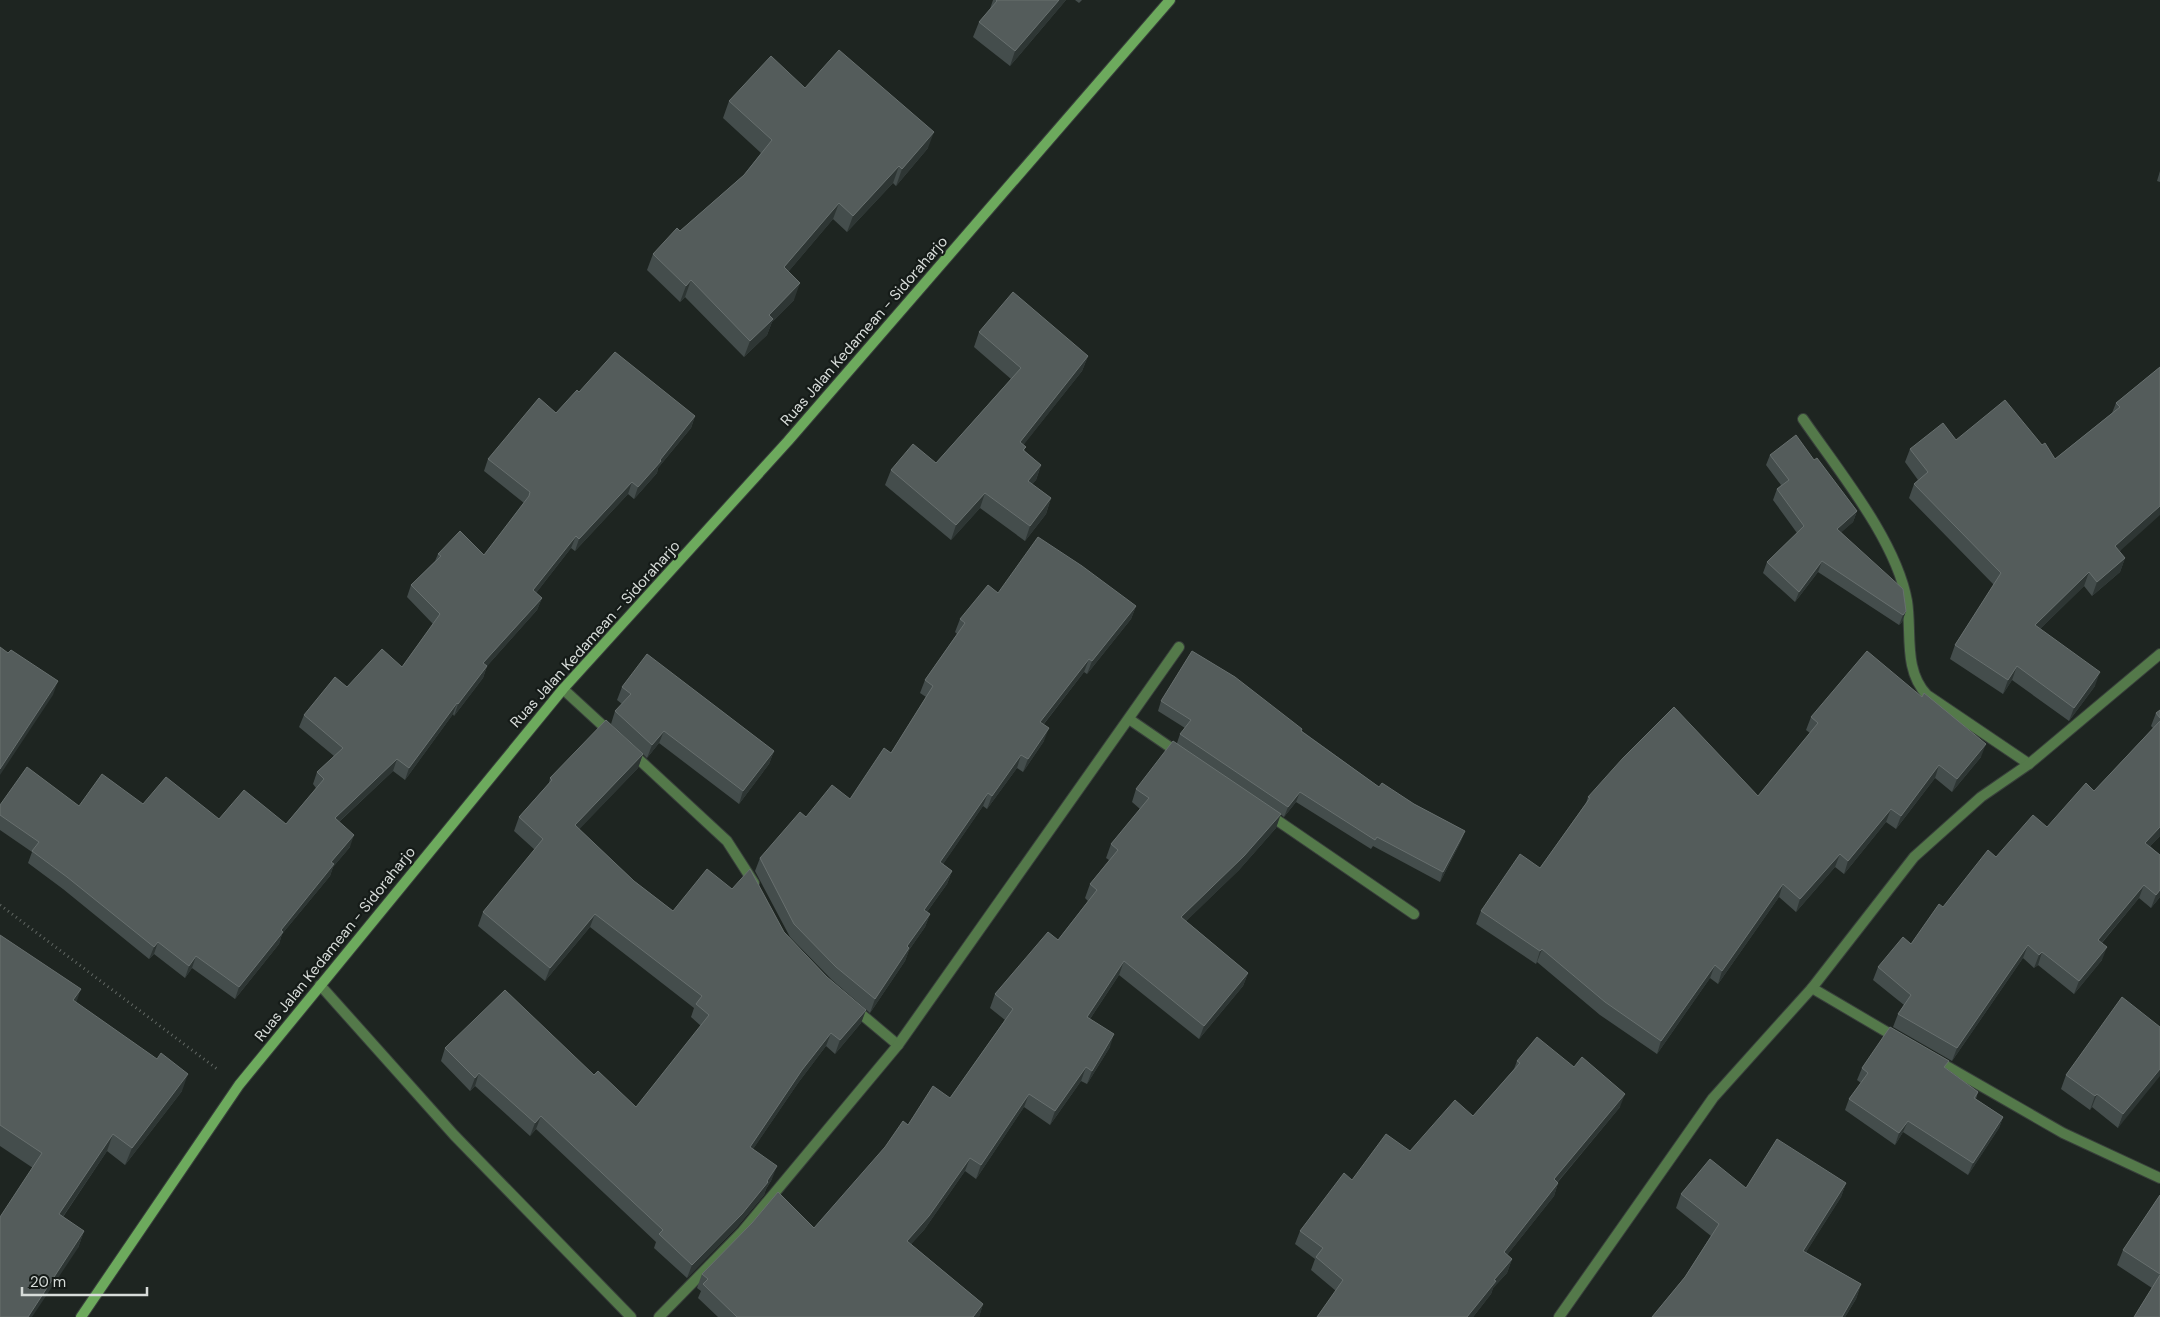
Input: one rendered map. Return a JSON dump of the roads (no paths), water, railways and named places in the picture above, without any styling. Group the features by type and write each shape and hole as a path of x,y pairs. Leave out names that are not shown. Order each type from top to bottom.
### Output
{"main road":[{"name":"Ruas Jalan Kedamean - Sidoraharjo","path":"81,1317 239,1085 563,689 788,442 1170,0"}],"street":[{"path":"1803,420 1872,520 1896,565 1907,600 1912,666 1919,688 1926,696 2029,764"},
{"path":"659,1317 742,1232 898,1045 1179,647"},
{"path":"1558,1317 1713,1098 1812,988 1914,856 1981,797 2029,764 2160,654"},
{"path":"563,689 727,841 760,895"},
{"path":"1129,719 1186,758"},
{"path":"1259,808 1414,914"},
{"path":"320,985 454,1135 631,1317"},
{"path":"1812,988 1907,1043"},
{"path":"848,1003 898,1045"},
{"path":"1924,1053 2062,1133 2160,1178"}]}
